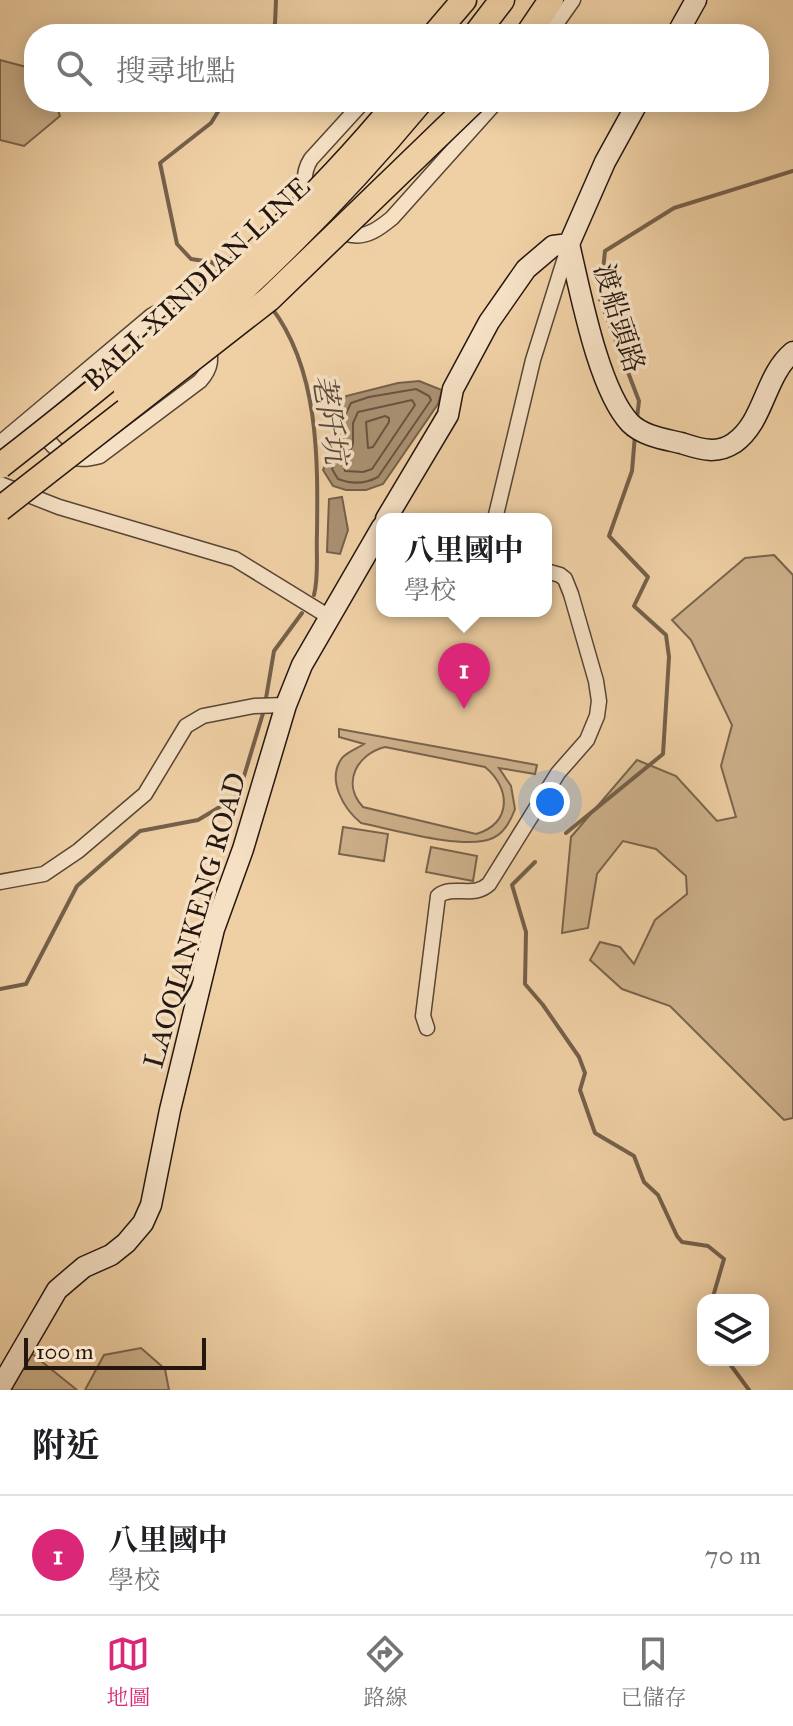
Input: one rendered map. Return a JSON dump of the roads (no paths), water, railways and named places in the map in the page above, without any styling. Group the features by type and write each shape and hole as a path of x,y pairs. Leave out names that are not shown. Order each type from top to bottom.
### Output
{"highway":[{"path":"444,24 464,0"},
{"path":"461,24 480,0"},
{"path":"484,24 502,0"},
{"path":"535,24 551,0"},
{"path":"0,466 76,392 213,273 370,112"},
{"name":"BALI-XINDIAN LINE","path":"0,466 135,360 223,284 298,212 388,112"},
{"name":"BALI-XINDIAN LINE","path":"0,494 147,374 234,297 309,225 411,112"},
{"path":"0,509 269,299 463,112"}],"street":[{"path":"430,24 450,0"},
{"path":"556,24 573,0"},
{"path":"683,24 696,0"},
{"path":"353,112 321,146 304,169 303,180 305,195 314,208 336,230 354,236 380,228 392,218 487,112"},
{"path":"496,513 533,360 569,244 605,162 632,112"},
{"path":"191,324 314,208"},
{"path":"390,513 448,415 453,389 489,322 526,269 553,246 569,244"},
{"name":"渡船頭路","path":"569,244 600,366 636,428 704,450 715,451 730,445 753,423 770,380 781,362 793,352"},
{"path":"0,443 159,311 175,311 191,324 209,349 210,365 206,374 100,456 86,460 62,454 31,418"},
{"path":"0,484 59,507 235,559 331,618"},
{"name":"LAOQIANKENG ROAD","path":"0,1388 57,1290 84,1267 111,1255 126,1243 143,1223 151,1205 170,1110 214,929 243,849 279,705 376,538"},
{"path":"427,1028 423,1016 438,896 449,891 479,891 489,884 558,773 587,740 597,716 599,701 596,681 571,594 565,579 552,573"},
{"path":"0,882 44,874 78,851 145,794 186,726 203,716 279,705"}],"water":[{"path":"419,381 442,390 438,404 383,484 366,490 346,490 333,486 323,470 336,440 335,419 346,396"},
{"path":"342,497 348,530 340,554 327,552 329,499"}],"waterway":[{"name":"荖阡坑","path":"275,24 276,0"},
{"name":"荖阡坑","path":"218,112 211,123 160,163 177,244 191,259 211,262 224,270"},
{"path":"637,418 639,401 600,299 605,251 674,208 793,171"},
{"name":"荖阡坑","path":"271,307 287,331 299,358 312,416 317,505 314,595"},
{"path":"566,833 663,754 669,657 666,635 634,606 648,577 609,536 632,471 635,435"},
{"name":"荖阡坑","path":"0,989 26,984 77,886 140,831 198,820 238,796 264,710 274,651 302,613"},
{"path":"535,862 512,885 526,932 525,984 579,1057 585,1073 580,1090 595,1133 634,1156 644,1182 658,1195 682,1242 708,1246 724,1259 714,1294"},
{"path":"731,1366 749,1390"}],"place":[{"name":"八里國中","path":"464,709"}]}
